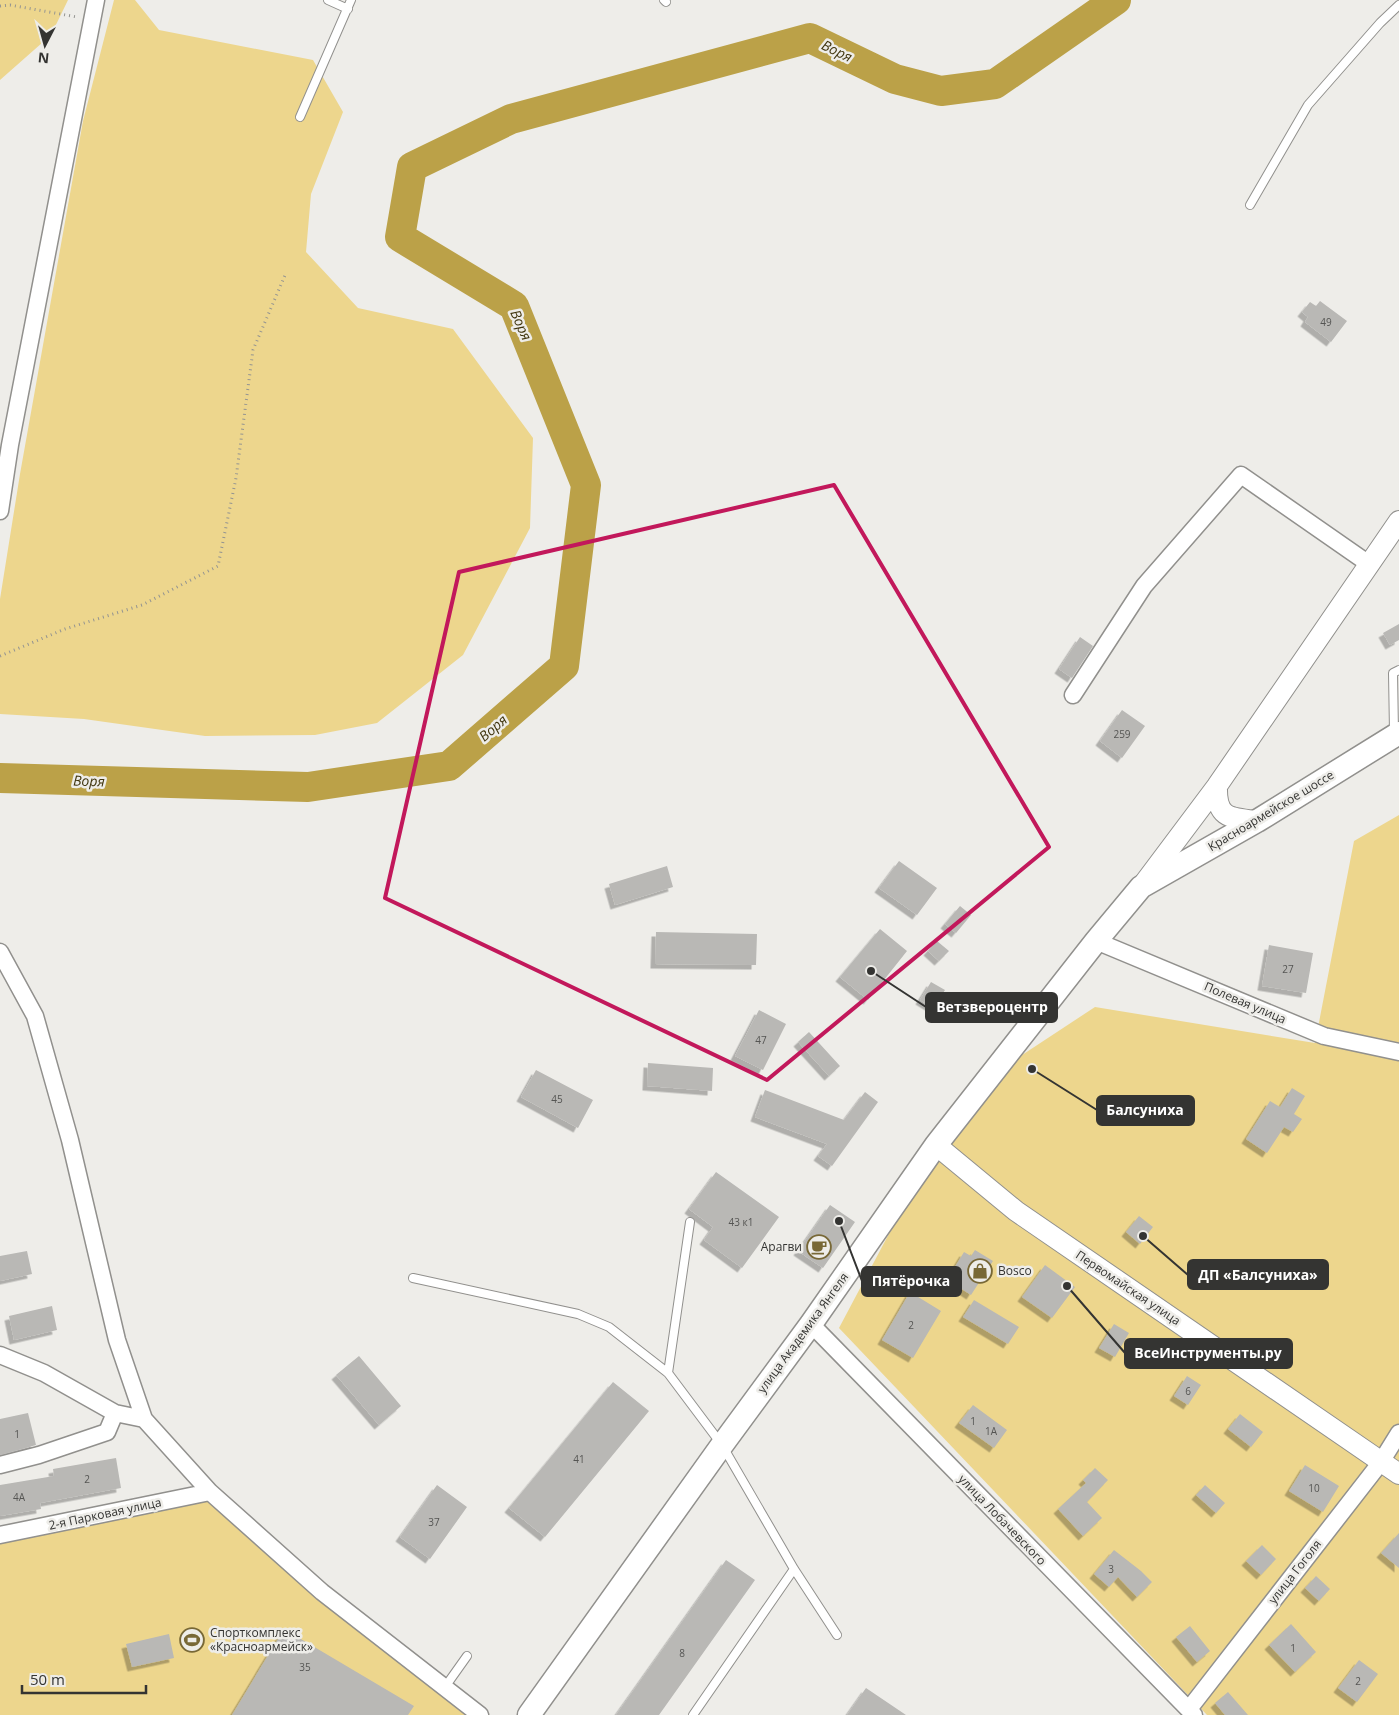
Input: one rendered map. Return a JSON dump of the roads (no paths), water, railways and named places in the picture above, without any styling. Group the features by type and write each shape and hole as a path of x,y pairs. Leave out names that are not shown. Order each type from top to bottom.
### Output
{"main road":[{"name":"Красноармейское шоссе","path":"1141,887 1257,822 1397,734"},
{"name":"улица Академика Янгеля","path":"530,1715 722,1445 811,1324 936,1144 1096,941 1141,887"}],"street":[{"path":"0,511 10,445 96,0"},
{"path":"1073,695 1144,586 1241,475 1369,564"},
{"path":"1141,887 1217,786 1399,520"},
{"path":"1217,786 1216,798 1219,808 1228,816 1239,820 1257,822"},
{"name":"Полевая улица","path":"1096,941 1324,1036 1399,1052"},
{"path":"0,952 35,1016 70,1140 117,1340 144,1419 210,1492 322,1592 480,1715"},
{"name":"Первомайская улица","path":"936,1144 1016,1211 1399,1474"},
{"name":"улица Лобачевского","path":"811,1324 1191,1712"},
{"path":"0,1355 44,1373 115,1413 144,1419"},
{"path":"0,1464 39,1454 107,1432 115,1413"},
{"name":"улица Гоголя","path":"1191,1712 1381,1462 1399,1433"},
{"name":"2-я Парковая улица","path":"0,1535 210,1492"}],"lane":[{"path":"328,0 348,9"},
{"path":"300,117 351,0"},
{"path":"1250,205 1308,105 1380,23 1399,5"},
{"path":"1397,734 1393,673 1399,670"},
{"path":"668,1373 690,1222"},
{"path":"413,1278 578,1314 609,1326 668,1373 722,1445 794,1569 838,1635"},
{"path":"693,1715 794,1569"},
{"path":"445,1687 468,1656"}],"waterway":[{"name":"Воря","path":"0,778 308,787 449,766 564,666 586,485 514,306 400,237 412,167 511,119 810,38 895,79 941,91 995,84 1116,0"}],"place":[{"name":"Ветзвероцентр","path":"871,971"},
{"name":"Балсуниха","path":"1032,1069"},
{"name":"Пятёрочка","path":"839,1221"},
{"name":"ДП «Балсуниха»","path":"1143,1236"},
{"name":"Арагви","path":"819,1247"},
{"name":"Bosco","path":"980,1271"},
{"name":"ВсеИнструменты.ру","path":"1067,1286"},
{"name":"Спорткомплекс «Красноармейск»","path":"192,1640"}]}
